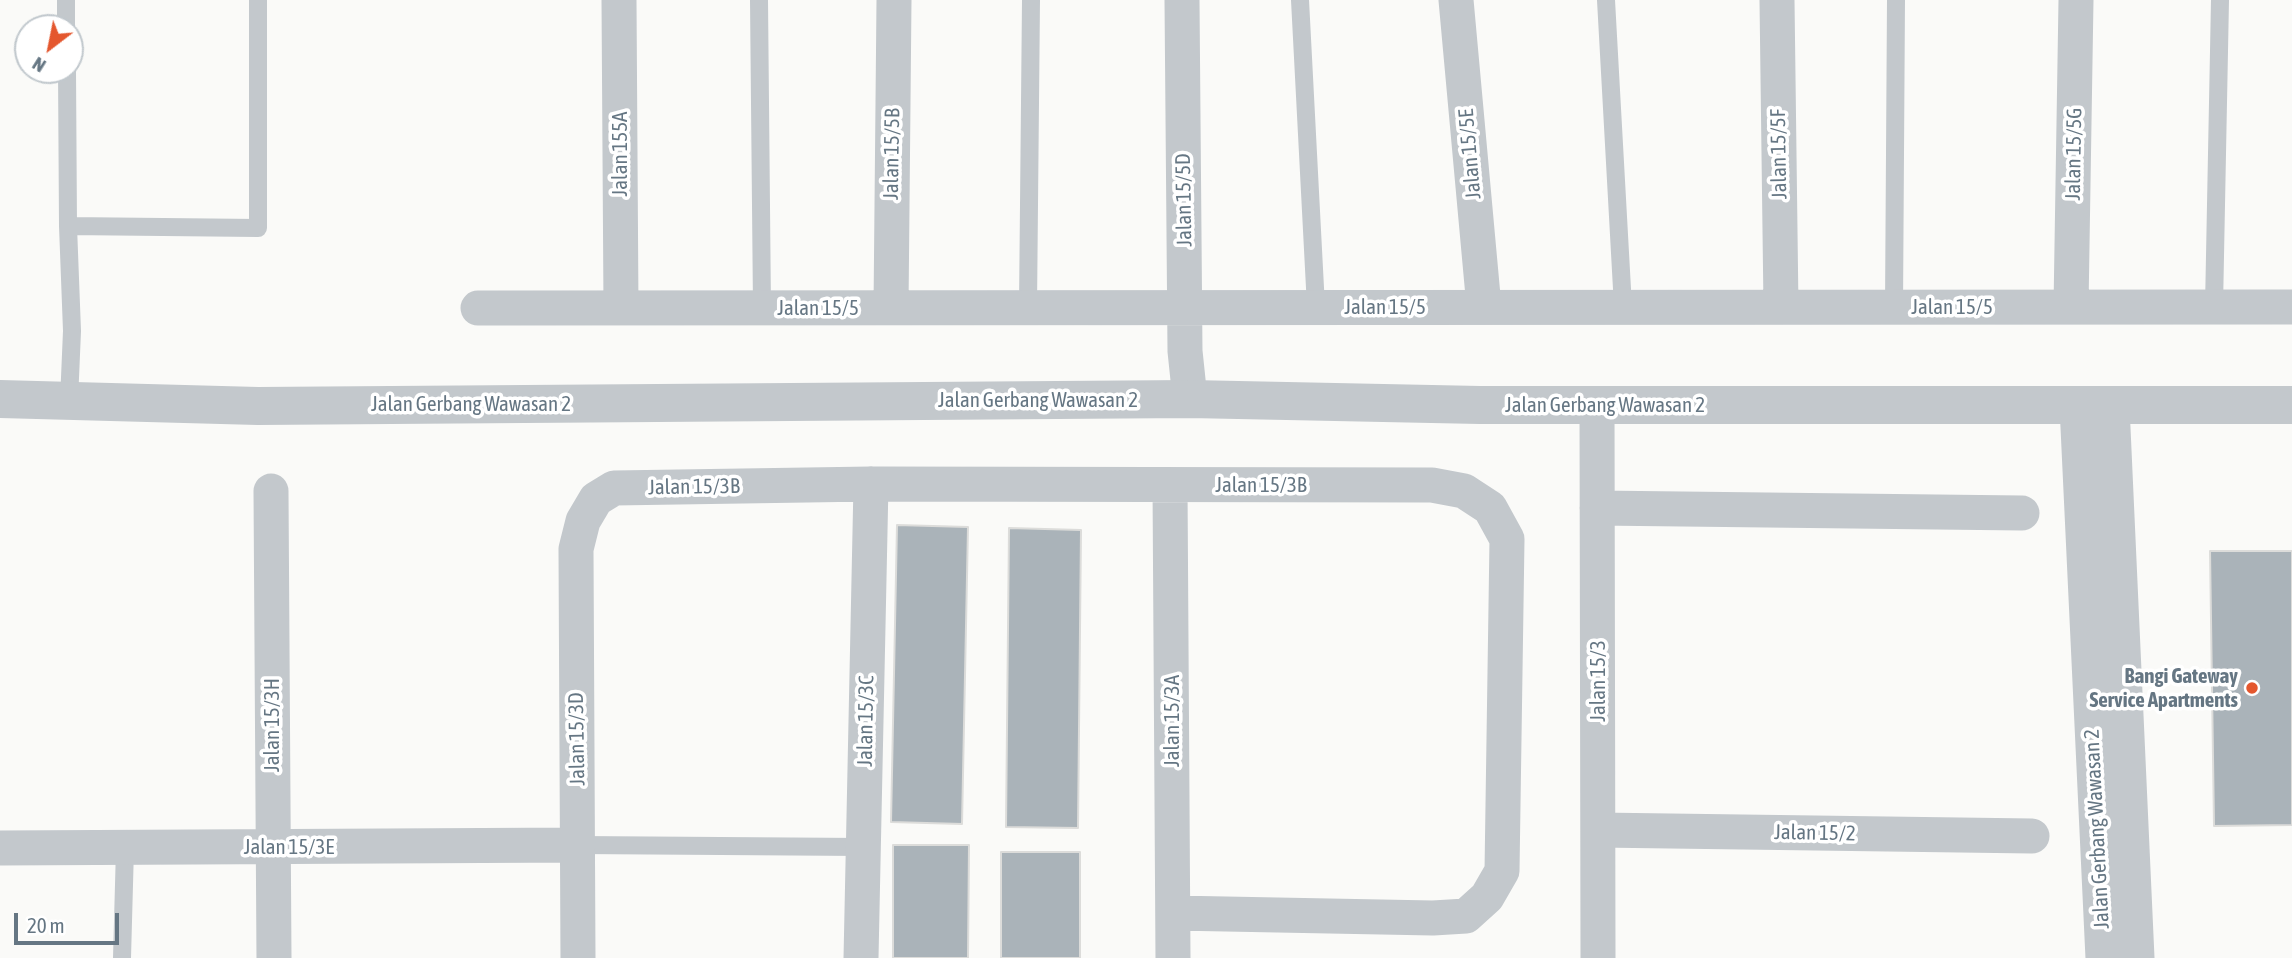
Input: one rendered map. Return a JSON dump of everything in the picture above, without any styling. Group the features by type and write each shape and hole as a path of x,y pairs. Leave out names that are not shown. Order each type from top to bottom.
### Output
{"street":[{"name":"Jalan 155A","path":"619,0 621,308"},
{"name":"Jalan 15/5B","path":"891,308 894,0"},
{"name":"Jalan 15/5D","path":"1182,0 1185,351 1190,399"},
{"name":"Jalan 15/5E","path":"1456,0 1483,307"},
{"name":"Jalan 15/5F","path":"1777,0 1781,307"},
{"name":"Jalan 15/5G","path":"2071,307 2076,0"},
{"name":"Jalan 15/5","path":"478,308 2292,307"},
{"name":"Jalan Gerbang Wawasan 2","path":"0,399 272,406 1190,399 1480,405 2292,405"},
{"name":"Jalan 15/3","path":"1597,404 1598,958"},
{"name":"Jalan Gerbang Wawasan 2","path":"2094,406 2103,958"},
{"name":"Jalan Gerbang Wawasan 2","path":"2094,406 2137,958"},
{"name":"Jalan 15/3B","path":"583,521 596,499 614,488 871,484 1432,485 1464,491 1490,508 1507,539 1502,871 1488,897 1466,916 1433,918 1174,913"},
{"name":"Jalan 15/3C","path":"860,958 871,484"},
{"name":"Jalan 15/3A","path":"1170,485 1173,958"},
{"name":"Jalan 15/3H","path":"271,491 274,958"},
{"path":"1597,508 2022,513"},
{"name":"Jalan 15/3D","path":"578,958 576,549 583,521"},
{"name":"Jalan 15/2","path":"1598,830 2032,836"},
{"name":"Jalan 15/3E","path":"0,848 578,845"}],"lane":[{"path":"68,226 258,228 258,0"},
{"path":"759,0 762,308"},
{"path":"1028,307 1031,0"},
{"path":"1300,0 1316,307"},
{"path":"1606,0 1623,307"},
{"path":"1894,307 1896,0"},
{"path":"2214,307 2220,0"},
{"path":"67,84 72,331 69,401"},
{"path":"578,845 863,847"},
{"path":"122,958 125,848"}],"building":[{"path":"897,525 968,527 962,824 891,822"},
{"path":"1009,528 1081,530 1078,828 1006,827"},
{"name":"Bangi Gateway Service Apartments","path":"2210,551 2292,551 2292,825 2214,826"},
{"path":"893,845 969,845 968,958 893,958"},
{"path":"1001,852 1080,852 1080,958 1001,958"}],"place":[{"name":"Bangi Gateway Service Apartments","path":"2252,688"}]}
